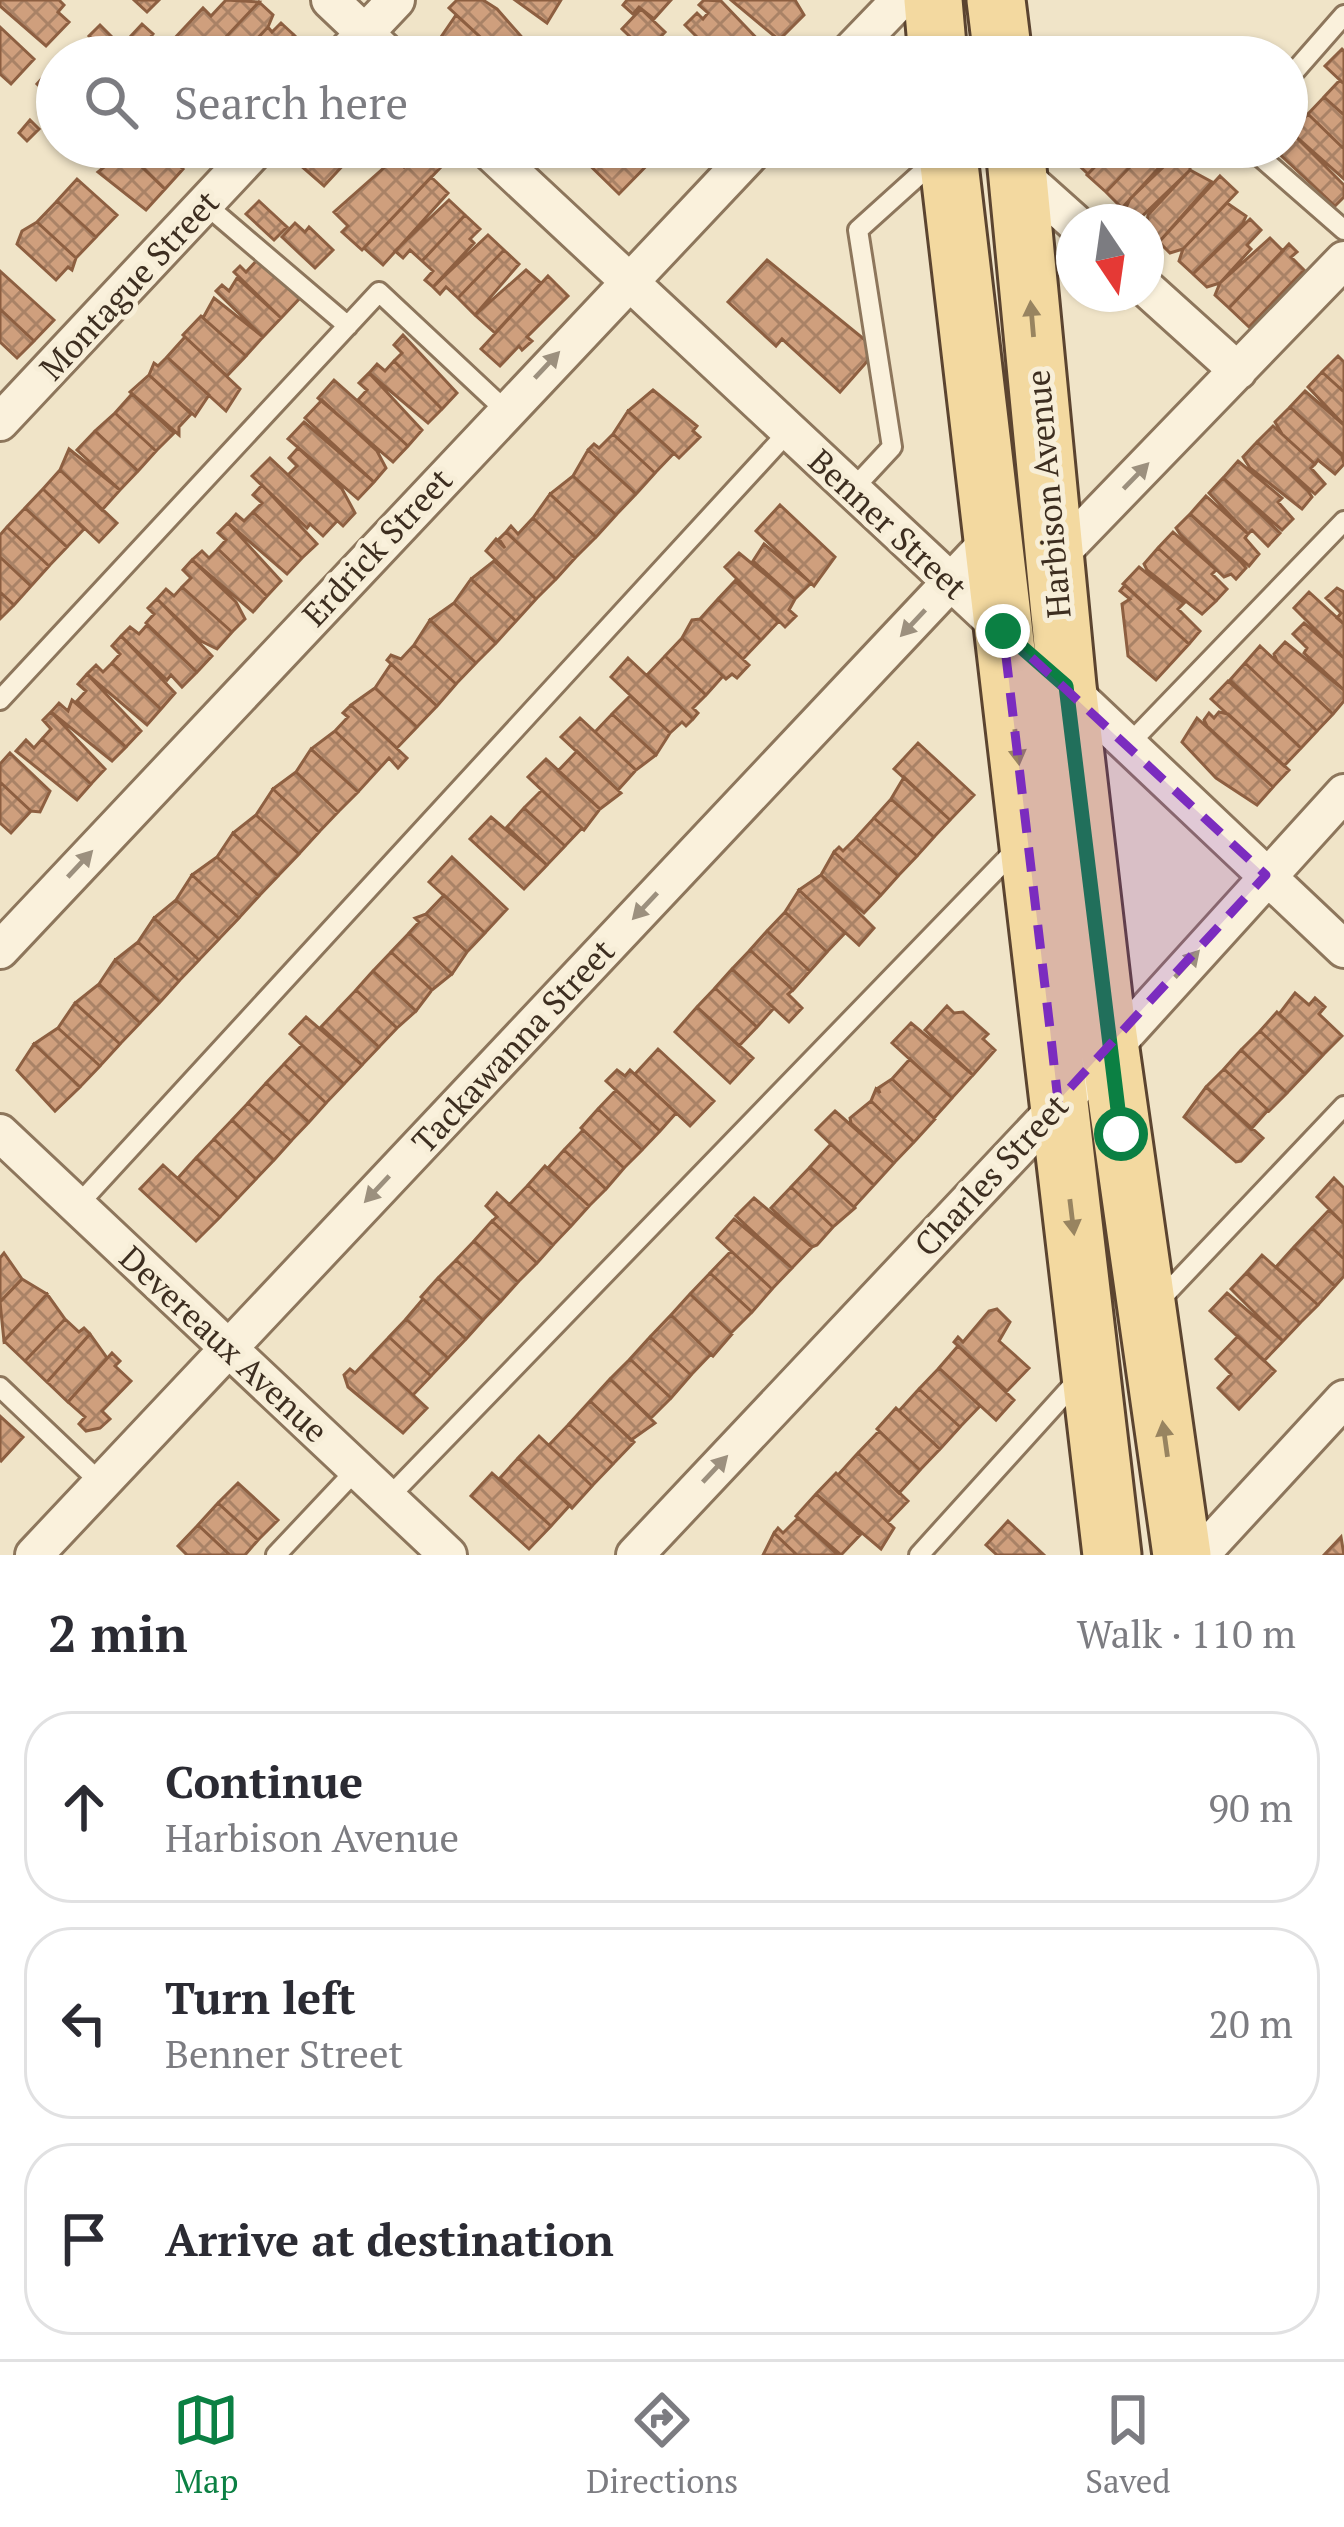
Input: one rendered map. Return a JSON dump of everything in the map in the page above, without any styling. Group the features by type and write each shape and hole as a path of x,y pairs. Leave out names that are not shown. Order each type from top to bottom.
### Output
{"main road":[{"path":"933,0 936,36"},
{"path":"996,0 1000,36"},
{"name":"Harbison Avenue","path":"949,168 1112,1555"},
{"name":"Harbison Avenue","path":"1018,168 1066,686 1110,1052 1182,1555"}],"street":[{"path":"329,0 356,36"},
{"path":"374,36 396,0"},
{"path":"865,36 900,0"},
{"name":"Montague Street","path":"0,422 239,168"},
{"name":"Benner Street","path":"507,168 1344,949"},
{"name":"Erdrick Street","path":"0,950 736,168"},
{"path":"1025,168 1058,204"},
{"path":"1054,560 1344,260"},
{"path":"1164,303 1238,370"},
{"name":"Tackawanna Street","path":"34,1555 993,538"},
{"name":"Charles Street","path":"635,1555 1058,1101 1110,1052 1344,793"},
{"name":"Devereaux Avenue","path":"0,1133 388,1498 431,1549"},
{"path":"1200,1555 1344,1399"}],"lane":[{"path":"1308,56 1344,15"},
{"path":"852,490 892,447 858,230 925,168"},
{"path":"1273,168 1344,230"},
{"path":"206,204 348,326"},
{"path":"0,700 379,292 505,410"},
{"path":"76,1206 789,431"},
{"path":"1128,745 1344,521"},
{"path":"388,1498 1028,837"},
{"path":"1147,1313 1344,1106"},
{"path":"919,1555 1090,1366"},
{"path":"0,1387 101,1483"},
{"path":"276,1555 357,1469"}],"highlighted area":[{"path":"1003,631 1266,875 1058,1101 1050,1029"}],"building":[{"path":"0,0 59,0 64,5 58,12 69,22 56,36 36,37 0,6"},
{"path":"134,0 159,0 147,12"},
{"path":"226,0 259,2 227,36 177,36 203,8 211,16"},
{"path":"457,0 483,0 521,36 479,36 449,8"},
{"path":"515,0 561,0 547,23"},
{"path":"627,0 671,0 654,19 639,7 633,14 623,5"},
{"path":"704,0 721,1 755,36 696,36 685,25 697,13 703,19 708,13 699,5"},
{"path":"731,0 795,0 804,15 783,36 774,36"},
{"path":"259,2 273,15 260,36 227,36"},
{"path":"641,9 665,32 629,36 622,29"},
{"path":"456,15 479,36 442,36"},
{"path":"281,23 294,35 260,36 268,27 272,32"},
{"path":"142,24 153,34 151,36 131,36"},
{"path":"100,25 111,36 89,36"},
{"path":"0,27 34,59 11,84 0,74"},
{"path":"1344,51 1344,84 1325,66"},
{"path":"1340,80 1344,84 1344,115 1324,97"},
{"path":"1324,97 1344,115 1344,149 1308,114"},
{"path":"1308,114 1344,149 1344,179 1308,147"},
{"path":"30,120 36,126 27,141 19,133"},
{"path":"1308,149 1344,185 1344,197 1335,206 1294,168 1308,168"},
{"path":"143,168 165,189 146,210 98,172"},
{"path":"143,168 183,169 165,189"},
{"path":"304,168 341,168 324,186"},
{"path":"384,168 440,168 362,250 342,232 348,226 334,212"},
{"path":"592,168 644,168 619,194"},
{"path":"1094,168 1129,168 1106,192 1087,175"},
{"path":"1129,168 1159,168 1126,204 1118,204 1106,192"},
{"path":"1162,168 1190,168 1155,204 1128,204"},
{"path":"1190,170 1212,182 1164,236 1164,204 1158,204"},
{"path":"1220,176 1237,192 1183,249 1170,253 1164,237"},
{"path":"431,177 448,193 383,265 364,248"},
{"path":"77,179 117,215 96,237 57,201"},
{"path":"449,200 465,215 422,261 410,250 403,258 395,251"},
{"path":"57,201 96,237 76,258 37,222"},
{"path":"259,201 287,227 274,240 246,214"},
{"path":"1227,203 1246,216 1243,223 1193,274 1179,261 1183,249"},
{"path":"465,215 480,229 470,239 474,243 433,287 425,280 433,271 422,261"},
{"path":"1250,219 1261,230 1247,245 1251,249 1220,283 1207,287 1193,274"},
{"path":"37,222 76,258 72,270 68,267 56,280 17,244 22,231"},
{"path":"295,223 305,232 309,227 333,250 315,268 282,237"},
{"path":"488,235 504,250 458,298 446,287 440,294 433,287"},
{"path":"1270,238 1283,251 1229,308 1215,295 1220,283"},
{"path":"1289,244 1297,252 1291,257 1304,270 1249,327 1229,308"},
{"path":"504,250 519,264 475,315 458,298"},
{"path":"258,259 300,298 281,318 234,272 240,266 246,272"},
{"path":"767,260 870,344 871,357 840,392 782,339 776,346 728,302"},
{"path":"526,270 541,283 495,333 475,315"},
{"path":"0,271 54,320 34,341 0,309"},
{"path":"548,276 568,296 527,337 532,341 522,350 519,346 500,366 481,349"},
{"path":"237,278 281,318 263,337 216,291 222,285 229,291"},
{"path":"214,298 263,337 246,356 203,318"},
{"path":"0,309 34,341 17,358 0,342"},
{"path":"201,316 246,356 227,376 183,335"},
{"path":"403,335 457,393 442,409 394,361 402,353 394,345"},
{"path":"185,337 240,389 226,411 167,357"},
{"path":"1338,356 1344,362 1344,392 1322,372"},
{"path":"167,357 209,395 195,416 149,375 154,363 158,366"},
{"path":"394,361 442,409 428,423 369,373 377,364 385,371"},
{"path":"1322,372 1344,392 1344,425 1308,387"},
{"path":"369,373 422,430 408,446 358,400 367,390 359,383"},
{"path":"149,375 191,414 179,427 179,435 130,392"},
{"path":"334,380 408,446 393,462 318,398"},
{"path":"653,390 697,426 693,431 700,437 679,458 628,411"},
{"path":"1305,391 1344,425 1344,456 1290,407"},
{"path":"132,394 174,433 156,451 115,413"},
{"path":"322,400 377,451 386,468 374,482 305,418"},
{"path":"1290,407 1342,456 1344,464 1335,474 1318,460 1315,464 1282,434 1275,422"},
{"path":"628,411 674,453 655,473 613,434"},
{"path":"115,413 156,451 138,471 95,431"},
{"path":"304,422 374,482 358,499 288,439"},
{"path":"1273,426 1315,464 1311,468 1325,484 1315,494 1257,442"},
{"path":"95,431 138,471 120,490 77,450"},
{"path":"613,434 655,473 636,494 588,450 594,444 599,448"},
{"path":"1257,442 1308,491 1312,497 1302,509 1250,468 1243,457"},
{"path":"298,448 342,489 355,513 343,526 288,475 297,466 289,458"},
{"path":"69,449 120,490 102,510 60,470"},
{"path":"588,450 636,494 616,515 573,476"},
{"path":"270,458 337,521 323,536 310,524 307,528 252,476"},
{"path":"1238,461 1282,498 1278,502 1293,519 1282,530 1223,478"},
{"path":"60,470 117,523 99,542 43,489"},
{"path":"573,476 616,515 596,537 550,494"},
{"path":"1223,478 1280,533 1268,546 1252,530 1248,534 1209,493"},
{"path":"262,485 317,544 302,558 253,512 262,503 253,495"},
{"path":"43,489 84,529 67,547 25,508"},
{"path":"550,494 596,537 575,558 533,518"},
{"path":"1206,496 1248,534 1245,538 1259,554 1249,566 1190,514"},
{"path":"780,505 835,557 814,586 756,531"},
{"path":"25,508 67,547 49,566 7,527"},
{"path":"253,512 302,558 287,574 228,523 236,514 244,521"},
{"path":"1190,514 1246,568 1236,579 1231,574 1224,577 1180,534 1176,528"},
{"path":"533,518 575,558 556,579 506,532 511,526 518,534"},
{"path":"228,523 281,581 267,596 218,549 226,540 218,533"},
{"path":"7,527 49,566 31,586 0,557 0,535"},
{"path":"506,532 556,579 536,599 486,551 496,539 505,548 499,539"},
{"path":"1173,532 1216,570 1212,574 1227,589 1216,601 1158,548"},
{"path":"764,544 811,583 795,599 753,561"},
{"path":"1158,548 1216,601 1202,614 1147,570 1144,564"},
{"path":"218,549 267,596 253,612 192,560 202,551 209,558"},
{"path":"739,553 795,599 789,610 796,616 785,627 725,567"},
{"path":"0,557 31,586 14,605 0,592"},
{"path":"192,560 236,602 245,619 232,632 182,587 191,578 183,570"},
{"path":"494,561 536,599 516,621 471,579"},
{"path":"1139,567 1184,603 1178,609 1200,631 1189,644 1123,584"},
{"path":"471,579 516,621 496,643 454,603"},
{"path":"735,581 778,622 761,640 718,599"},
{"path":"1125,585 1189,644 1156,680 1128,656 1122,604 1130,599 1120,591"},
{"path":"182,587 232,632 217,649 201,641 157,599 166,589 174,596"},
{"path":"1337,588 1344,592 1344,624 1337,618 1341,613 1326,598"},
{"path":"0,592 14,605 0,619"},
{"path":"1309,592 1344,624 1344,658 1294,608"},
{"path":"157,599 212,656 197,672 146,623 154,614 148,608"},
{"path":"718,599 761,640 743,659 700,619"},
{"path":"454,603 496,643 476,663 430,620"},
{"path":"700,619 749,665 737,678 732,674 726,679 682,638 692,620"},
{"path":"430,620 476,663 456,684 414,645"},
{"path":"1304,623 1344,658 1344,690 1304,653 1307,648 1293,634"},
{"path":"147,625 197,672 182,687 171,675 167,680 121,636 130,627 139,634"},
{"path":"121,636 175,693 161,709 112,663 120,654 112,646"},
{"path":"682,638 723,676 706,695 665,656"},
{"path":"1285,642 1344,690 1344,701 1333,714 1277,661 1274,654"},
{"path":"414,645 456,684 437,706 387,660 391,655 401,659"},
{"path":"1260,646 1333,714 1317,731 1245,663"},
{"path":"665,656 706,695 693,708 698,713 693,719 647,675"},
{"path":"628,658 693,719 686,726 682,722 670,733 611,677"},
{"path":"112,663 161,709 147,725 87,674 96,665 103,672"},
{"path":"1245,663 1317,731 1301,748 1230,680"},
{"path":"391,664 437,706 417,727 375,688"},
{"path":"87,674 141,731 126,747 77,701 86,691 78,684"},
{"path":"1228,681 1301,748 1284,766 1211,699"},
{"path":"375,688 417,727 397,748 351,705"},
{"path":"630,696 670,733 656,755 612,714"},
{"path":"72,700 126,747 112,761 51,712 59,703 68,711"},
{"path":"351,705 407,758 398,768 389,758 377,771 335,731 348,717 343,713"},
{"path":"51,712 105,769 91,784 42,739 51,729 43,720"},
{"path":"1219,712 1228,714 1289,770 1273,787 1207,726 1204,720 1209,713 1214,718"},
{"path":"612,714 656,755 636,770 595,732"},
{"path":"580,718 636,770 618,790 561,737"},
{"path":"1197,718 1273,787 1257,805 1216,778 1182,742"},
{"path":"335,731 377,771 358,792 311,749"},
{"path":"42,739 91,784 77,800 16,751 26,740 34,748"},
{"path":"918,743 974,795 950,820 894,769"},
{"path":"311,749 358,792 338,812 296,772"},
{"path":"577,751 621,793 600,809 558,771"},
{"path":"10,753 50,791 40,812 31,811 0,782 0,764"},
{"path":"546,759 600,809 584,830 528,777"},
{"path":"296,772 338,812 319,832 273,789"},
{"path":"904,777 950,820 934,837 891,799"},
{"path":"0,782 31,811 11,833 0,823"},
{"path":"273,789 319,832 299,854 256,815"},
{"path":"542,790 582,828 565,846 524,808"},
{"path":"891,799 934,837 917,856 874,818"},
{"path":"524,808 565,846 547,865 507,827"},
{"path":"256,815 299,854 278,876 233,833"},
{"path":"491,817 547,865 524,889 470,839"},
{"path":"874,818 917,856 898,876 856,838"},
{"path":"233,833 278,876 259,896 217,857"},
{"path":"856,838 898,876 881,895 834,852 839,847 843,851"},
{"path":"834,852 881,895 864,913 821,875"},
{"path":"217,857 259,896 239,918 192,875"},
{"path":"452,857 507,909 485,933 429,882"},
{"path":"192,875 239,918 219,939 176,900"},
{"path":"821,875 874,928 859,945 799,890"},
{"path":"799,890 845,933 827,952 785,912"},
{"path":"444,895 485,933 467,952 426,914"},
{"path":"176,900 219,939 199,960 154,918"},
{"path":"785,912 827,952 810,971 767,931"},
{"path":"426,914 467,952 452,974 409,933 419,922 415,918"},
{"path":"154,918 199,960 179,981 138,942"},
{"path":"767,931 810,971 793,990 750,950"},
{"path":"409,933 452,974 432,990 391,952"},
{"path":"138,942 179,981 160,1002 115,960"},
{"path":"750,950 793,990 788,994 802,1008 789,1022 732,969"},
{"path":"391,952 432,990 416,1011 373,971"},
{"path":"115,960 160,1002 140,1023 99,984"},
{"path":"732,969 774,1008 757,1027 715,988"},
{"path":"373,971 416,1011 397,1028 356,990"},
{"path":"99,984 140,1023 120,1044 75,1003"},
{"path":"715,988 757,1027 739,1046 697,1007"},
{"path":"356,990 397,1028 379,1047 338,1009"},
{"path":"1295,993 1309,1005 1315,998 1325,1007 1319,1014 1342,1036 1323,1055 1279,1014"},
{"path":"75,1003 120,1044 100,1066 58,1028"},
{"path":"947,1006 954,1013 963,1012 988,1034 983,1039 995,1050 973,1075 925,1030"},
{"path":"697,1007 753,1058 730,1083 675,1032"},
{"path":"338,1009 379,1047 362,1065 321,1027"},
{"path":"1277,1012 1323,1055 1305,1074 1260,1031"},
{"path":"306,1017 362,1065 344,1084 290,1034"},
{"path":"911,1023 973,1075 952,1098 892,1043"},
{"path":"58,1028 100,1066 80,1087 34,1044"},
{"path":"1260,1031 1305,1074 1287,1093 1241,1050"},
{"path":"34,1044 80,1087 55,1111 17,1070"},
{"path":"302,1045 344,1084 326,1103 284,1064"},
{"path":"658,1049 714,1101 690,1126 635,1074"},
{"path":"1241,1050 1287,1093 1269,1111 1224,1069"},
{"path":"910,1059 952,1098 934,1118 892,1079"},
{"path":"284,1064 326,1103 309,1122 266,1083"},
{"path":"1224,1069 1268,1110 1251,1129 1206,1087"},
{"path":"617,1070 625,1076 630,1070 676,1113 660,1131 606,1081"},
{"path":"892,1079 935,1119 914,1142 871,1101 876,1089 880,1093 878,1088"},
{"path":"266,1083 309,1122 291,1141 248,1103"},
{"path":"1206,1087 1263,1138 1241,1161 1236,1162 1184,1117"},
{"path":"616,1090 660,1131 642,1150 598,1109"},
{"path":"871,1101 914,1142 894,1163 851,1123 850,1118"},
{"path":"248,1103 291,1141 274,1160 232,1120"},
{"path":"598,1109 642,1150 624,1168 581,1128"},
{"path":"835,1111 894,1163 874,1185 816,1130"},
{"path":"232,1120 274,1160 256,1179 214,1139"},
{"path":"583,1130 624,1168 606,1189 564,1150"},
{"path":"214,1139 256,1179 238,1198 196,1158"},
{"path":"831,1144 874,1185 854,1207 810,1167"},
{"path":"564,1150 606,1189 589,1206 548,1168"},
{"path":"196,1158 238,1198 220,1217 178,1178"},
{"path":"163,1165 220,1217 196,1241 140,1189"},
{"path":"545,1166 589,1206 571,1226 528,1185"},
{"path":"810,1167 855,1208 833,1227 791,1187"},
{"path":"1334,1178 1344,1188 1344,1224 1317,1197"},
{"path":"528,1185 571,1226 553,1245 509,1205"},
{"path":"791,1187 833,1227 812,1247 771,1208"},
{"path":"497,1193 553,1245 537,1263 492,1221 497,1217 486,1206"},
{"path":"754,1198 812,1247 792,1268 736,1216"},
{"path":"1329,1210 1344,1224 1344,1259 1312,1228"},
{"path":"734,1219 792,1268 772,1289 717,1238"},
{"path":"492,1221 537,1263 518,1282 474,1241"},
{"path":"1312,1228 1344,1259 1344,1276 1335,1286 1294,1247"},
{"path":"474,1241 518,1282 501,1301 456,1260"},
{"path":"1294,1247 1335,1286 1318,1305 1276,1267"},
{"path":"731,1251 772,1289 752,1312 710,1273"},
{"path":"4,1253 22,1279 0,1302 0,1258"},
{"path":"1262,1255 1318,1305 1300,1323 1247,1272"},
{"path":"456,1260 501,1301 483,1320 438,1278"},
{"path":"710,1273 752,1312 731,1333 690,1294"},
{"path":"1246,1273 1300,1323 1283,1341 1231,1289"},
{"path":"438,1278 483,1320 466,1339 421,1297"},
{"path":"22,1279 47,1294 4,1341 0,1302"},
{"path":"1227,1293 1283,1341 1264,1361 1210,1311"},
{"path":"47,1294 65,1319 25,1361 4,1341"},
{"path":"690,1294 732,1334 713,1356 671,1315"},
{"path":"423,1299 466,1339 448,1358 406,1319"},
{"path":"997,1309 1010,1322 999,1341 1029,1368 1007,1391 954,1342 958,1337 963,1342 989,1311"},
{"path":"671,1315 711,1354 691,1375 650,1337"},
{"path":"65,1319 79,1332 84,1328 90,1334 47,1382 25,1361"},
{"path":"406,1319 448,1358 431,1376 389,1337"},
{"path":"90,1334 107,1358 68,1402 47,1382"},
{"path":"1238,1336 1275,1371 1239,1409 1218,1388 1231,1374 1216,1359"},
{"path":"389,1337 431,1376 413,1395 371,1356"},
{"path":"650,1337 691,1375 671,1398 630,1359"},
{"path":"958,1346 1014,1400 996,1420 939,1368"},
{"path":"112,1353 120,1361 115,1366 131,1381 102,1411 110,1419 86,1431 79,1424 85,1417 68,1402"},
{"path":"371,1356 427,1408 403,1433 348,1387 344,1375 350,1369 355,1373"},
{"path":"630,1359 671,1398 651,1418 610,1379"},
{"path":"939,1368 980,1406 960,1427 919,1389"},
{"path":"610,1379 655,1423 631,1440 590,1401"},
{"path":"919,1389 960,1427 940,1449 899,1411"},
{"path":"590,1401 634,1442 613,1464 569,1424"},
{"path":"896,1408 940,1449 920,1470 877,1429"},
{"path":"0,1416 23,1437 1,1461 0,1460"},
{"path":"569,1424 613,1464 592,1486 549,1445"},
{"path":"879,1431 920,1470 899,1493 858,1453"},
{"path":"539,1436 592,1486 572,1508 518,1458"},
{"path":"858,1453 908,1501 888,1522 838,1475"},
{"path":"518,1458 570,1505 551,1526 500,1478"},
{"path":"492,1473 551,1526 529,1549 471,1496"},
{"path":"836,1473 894,1528 881,1549 816,1494"},
{"path":"238,1483 278,1520 258,1540 218,1503"},
{"path":"816,1494 860,1535 841,1555 796,1516"},
{"path":"218,1503 258,1540 245,1555 230,1555 198,1525"},
{"path":"798,1518 838,1555 797,1555 774,1533 778,1528 783,1533"},
{"path":"1008,1521 1044,1555 997,1555 986,1545"},
{"path":"198,1525 230,1555 187,1555 178,1546"},
{"path":"774,1533 797,1555 763,1555"},
{"path":"1341,1537 1344,1555 1324,1555"}],"route":[{"path":"1003,631 1066,686 1121,1134"}]}
